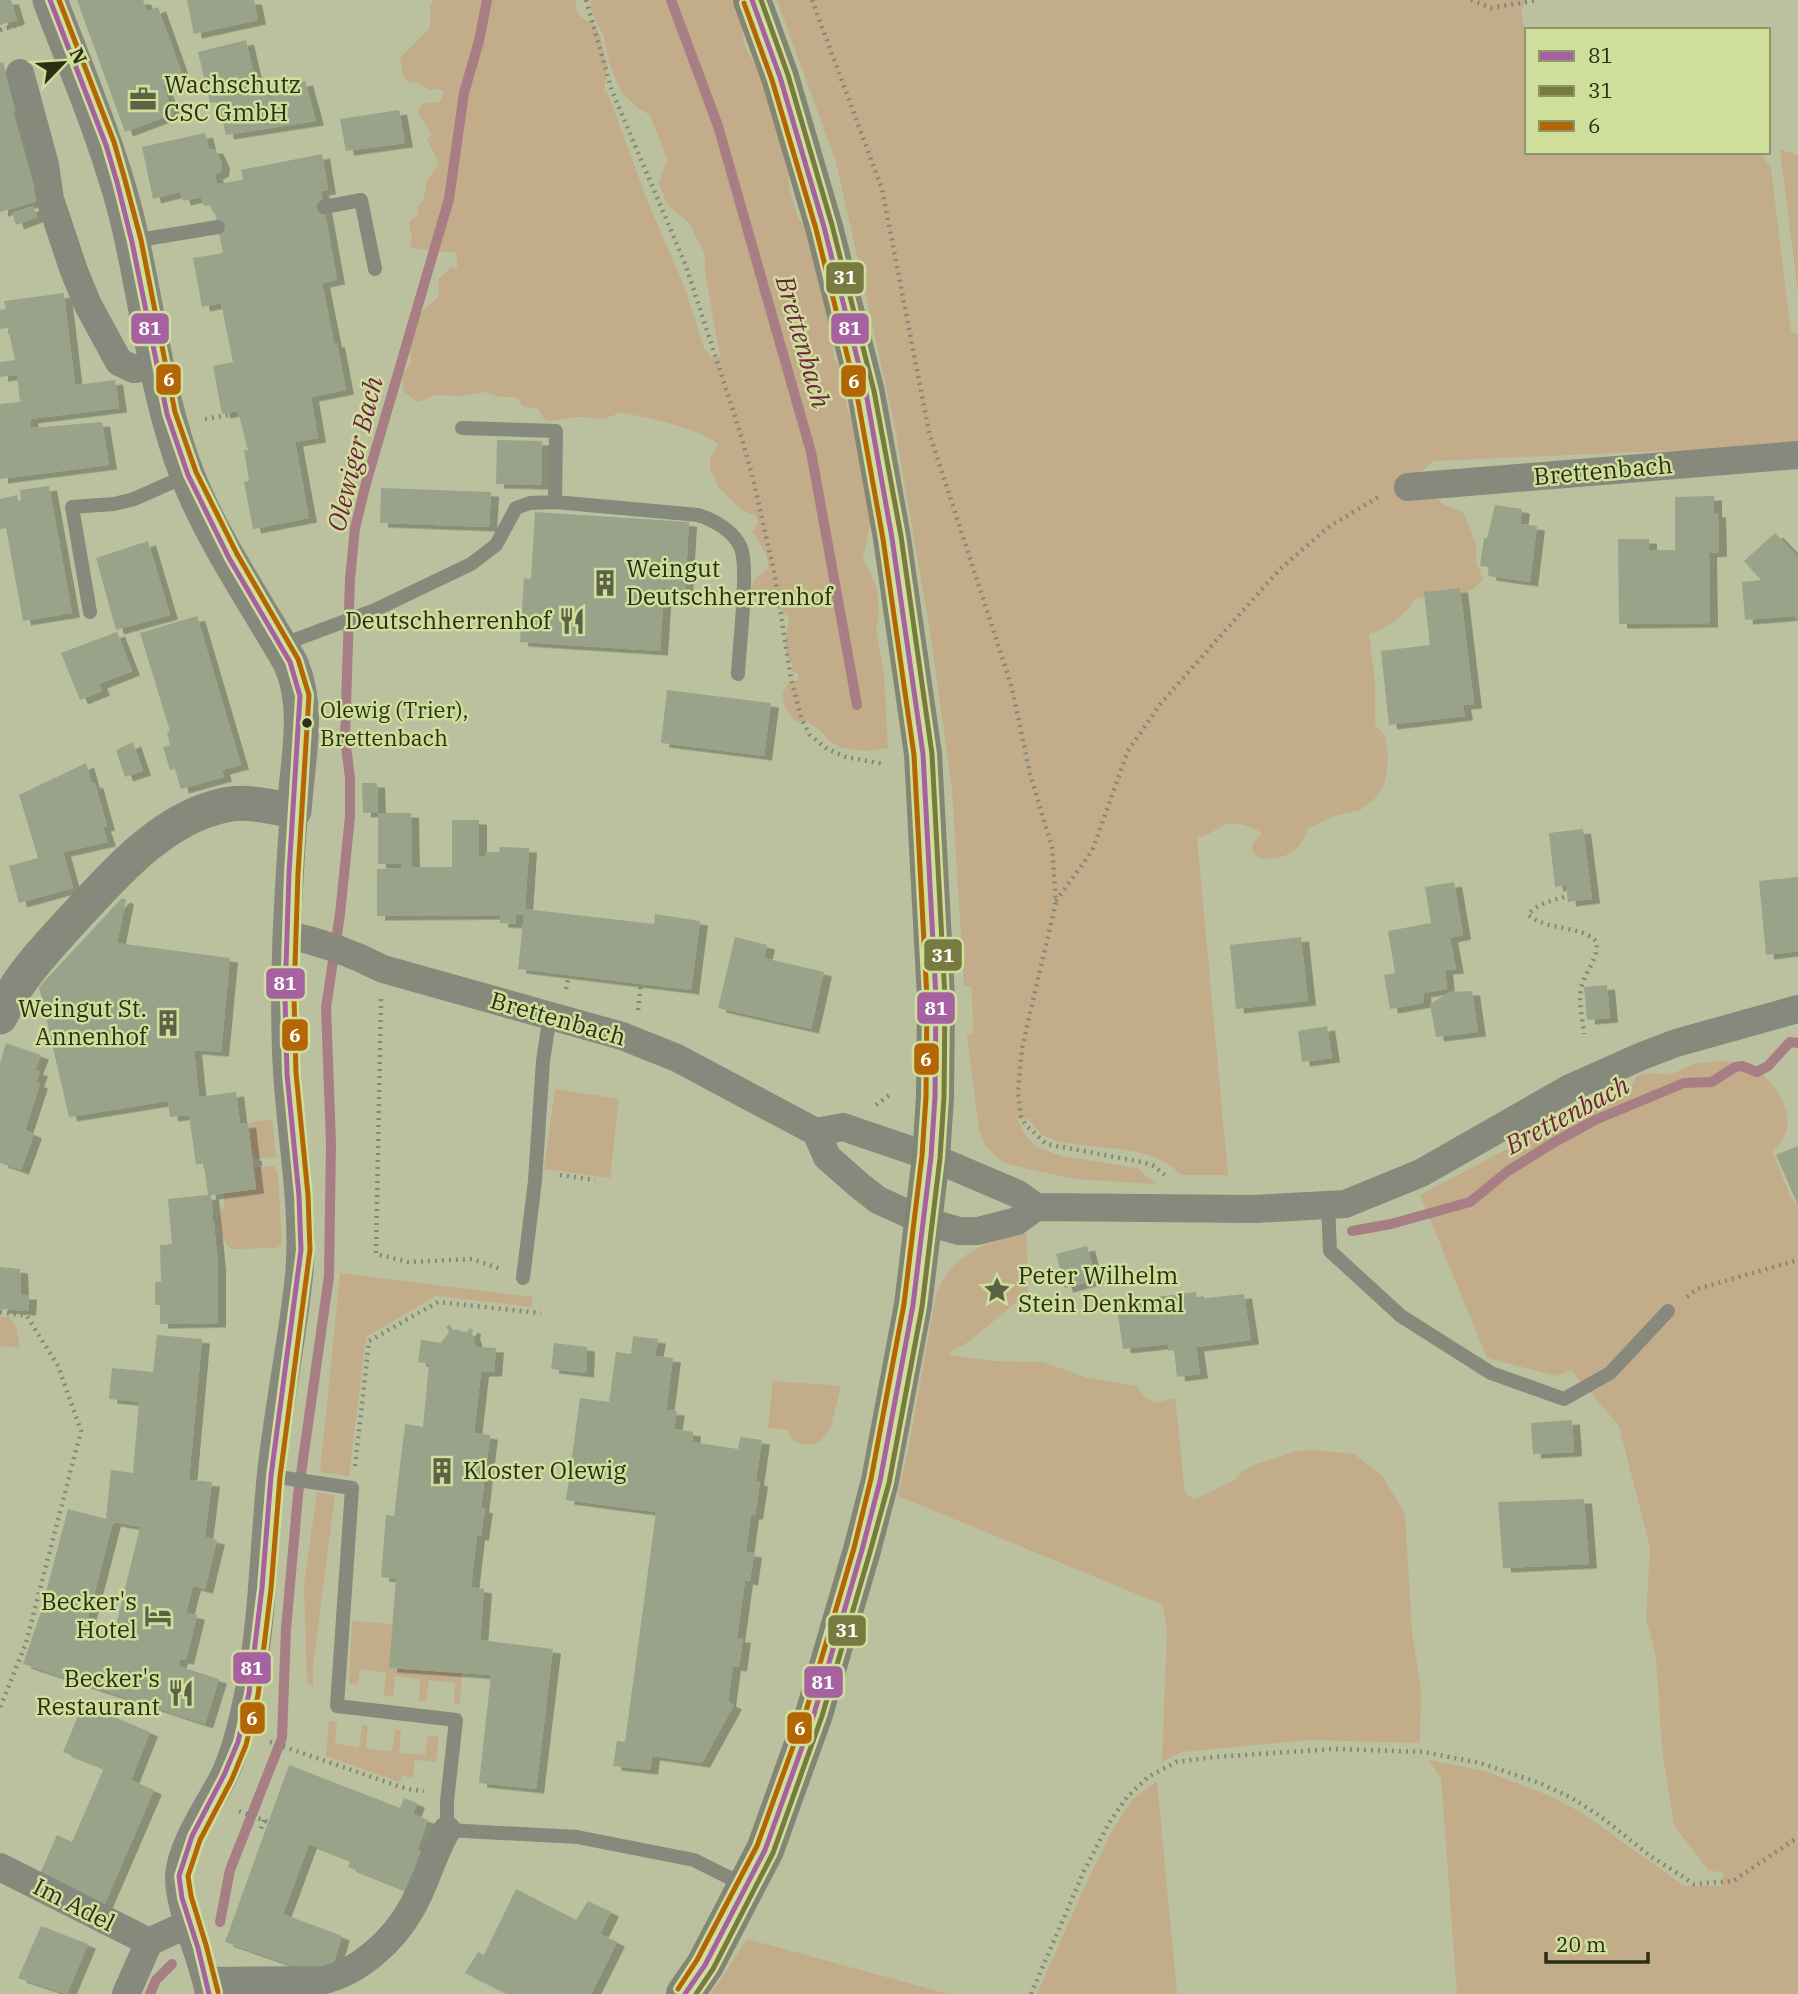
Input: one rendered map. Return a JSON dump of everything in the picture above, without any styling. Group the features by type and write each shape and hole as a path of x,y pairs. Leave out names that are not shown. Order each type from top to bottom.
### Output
{"main road":[{"path":"685,1994 705,1965 765,1850 814,1714 862,1550 880,1481 902,1371 932,1157 935,1097 936,998 923,754 892,538 866,393 827,240 780,77 752,0"}],"street":[{"path":"50,0 106,145 132,242 167,414 188,475 216,535 294,672 300,696 285,997 287,1074 299,1196 301,1250 280,1477 246,1706 237,1742 224,1775 192,1836 179,1876 182,1898 208,1988 324,1980 361,1963 411,1911 447,1830"},
{"path":"20,73 45,165 50,199 88,305 119,362 134,369 157,366"},
{"name":"Brettenbach","path":"1408,487 1798,454"},
{"path":"0,1017 14,989 57,937 138,853 168,830 206,811 229,804 260,805 294,811"},
{"name":"Brettenbach","path":"288,935 319,942 383,969 622,1036 677,1058 816,1132"},
{"path":"1037,1208 1018,1194 932,1157 842,1127 816,1132 827,1157 878,1200 924,1221 959,1231 978,1231 1017,1221 1037,1208 1254,1209 1345,1204 1421,1173 1570,1088 1642,1056 1676,1043 1798,1009"},
{"name":"Im Adel","path":"0,1867 149,1942"},
{"path":"126,1994 149,1942 190,1923"}],"lane":[{"path":"324,207 361,200 375,269"},
{"path":"132,242 218,227"},
{"path":"462,428 556,431 555,502"},
{"path":"90,612 72,507 114,504 134,499 188,475"},
{"path":"280,646 375,610 471,564 496,545 516,508 530,503 555,502 698,515 713,520 729,533 741,547 743,572 737,674"},
{"path":"523,1278 535,1171 543,1061 550,1015"},
{"path":"1328,1206 1330,1251 1401,1316 1492,1373 1564,1399 1610,1373 1668,1311"},
{"path":"280,1477 352,1488 337,1706 456,1720 447,1801 447,1830 577,1837 694,1860 748,1887"}],"path":[{"path":"586,0 612,90 686,266 749,463 774,571 791,679 802,720 810,735 827,749 846,757 884,764"},
{"path":"812,0 882,189 929,432 1012,688 1030,774 1052,846 1056,902 1022,1048 1017,1092 1021,1116 1025,1124 1046,1144 1126,1158 1154,1166 1172,1184 1175,1208"},
{"path":"1471,0 1491,8 1538,0"},
{"path":"0,30 22,23 21,19"},
{"path":"200,420 239,414"},
{"path":"1056,902 1092,851 1128,751 1161,703 1198,658 1279,570 1331,526 1383,494 1408,487"},
{"path":"1564,897 1534,908 1528,915 1539,922 1586,934 1596,941 1595,956 1581,989 1584,1034"},
{"path":"638,1014 641,983"},
{"path":"381,986 376,1254 408,1262 472,1259 523,1278"},
{"path":"535,1171 595,1180"},
{"path":"213,1218 218,1217 222,1256"},
{"path":"1668,1311 1697,1289 1798,1260"},
{"path":"352,1488 369,1341 438,1302 541,1313"},
{"path":"0,1312 27,1316 58,1366 81,1431 26,1643 0,1708"},
{"path":"270,1742 407,1789 434,1793"},
{"path":"1031,1994 1084,1871 1109,1823 1127,1797 1148,1777 1176,1762 1214,1756 1334,1749 1424,1752 1480,1763 1570,1797 1600,1816 1649,1855 1694,1884 1733,1881 1798,1837"},
{"path":"239,1811 266,1821 261,1829 265,1830"}],"shaded area":[{"path":"433,0 576,0 580,15 593,22 600,36 608,67 604,91 608,93 648,203 683,283 704,348 712,358 720,357 705,272 705,254 689,223 667,204 659,183 667,159 650,115 621,92 610,66 604,37 591,10 591,0 743,0 744,42 757,66 788,166 789,188 797,216 806,229 834,319 833,358 840,366 846,382 846,407 862,437 872,517 863,558 877,588 879,616 876,628 884,675 888,748 866,751 842,748 806,721 798,723 788,712 783,693 790,683 798,680 798,673 791,671 793,665 785,647 789,617 777,608 766,593 751,592 754,581 769,568 766,554 752,531 758,524 757,516 741,510 719,488 710,469 710,459 718,444 710,438 686,428 620,412 602,419 575,417 546,421 538,409 523,406 516,397 501,397 484,392 461,396 436,395 418,402 404,392 401,376 411,362 409,342 412,329 421,313 438,296 438,280 451,267 457,268 457,253 410,248 411,220 419,215 417,207 423,200 428,179 439,164 427,139 431,135 430,132 418,111 423,103 440,102 444,91 438,88 430,90 409,82 403,75 400,58 430,28 430,7"},
{"path":"777,0 1525,0 1521,12 1525,34 1525,154 1761,154 1771,168 1791,333 1798,334 1798,445 1434,461 1416,476 1444,505 1463,512 1476,544 1476,561 1483,580 1460,595 1444,598 1416,597 1396,620 1369,634 1375,681 1375,724 1386,738 1388,760 1385,782 1374,800 1360,810 1335,816 1307,829 1305,837 1296,849 1275,858 1259,858 1252,851 1253,843 1262,833 1250,827 1225,825 1197,837 1228,1175 1181,1175 1168,1164 1138,1152 1054,1140 1042,1135 1028,1119 1017,1119 1036,1147 1062,1156 1137,1168 1156,1184 1073,1179 1003,1163 985,1145 979,1129 967,1035 973,1034 972,987 964,986 952,789 930,632 894,422 836,162"},
{"path":"1780,150 1798,155 1798,293"},
{"path":"1724,1061 1760,1072 1781,1098 1787,1113 1787,1129 1781,1142 1772,1151 1791,1197 1798,1206 1798,1994 1457,1994 1441,1778 1429,1760 1485,1771 1550,1796 1582,1813 1684,1886 1722,1886 1723,1872 1709,1871 1674,1825 1662,1749 1656,1658 1646,1618 1650,1548 1619,1426 1571,1370 1557,1376 1487,1358 1420,1195 1522,1141 1625,1096 1637,1076 1651,1073 1670,1075 1693,1064"},
{"path":"555,1089 619,1099 610,1178 544,1169"},
{"path":"272,1119 276,1157 252,1159 248,1123"},
{"path":"253,1167 275,1167 278,1174 282,1245 276,1248 232,1249 225,1241 222,1231 220,1209 225,1209 223,1193 256,1189"},
{"path":"1027,1233 1028,1292 970,1341 949,1355 993,1361 1043,1362 1088,1378 1137,1386 1142,1394 1154,1403 1175,1398 1185,1492 1194,1500 1236,1479 1244,1470 1297,1451 1354,1454 1382,1476 1405,1513 1412,1633 1421,1688 1420,1743 1308,1740 1182,1752 1162,1762 1167,1629 1163,1605 898,1496 936,1295 943,1280 951,1268 972,1251"},
{"path":"340,1273 533,1297 531,1307 436,1296 366,1337 349,1476 320,1472"},
{"path":"0,1316 9,1317 16,1328 20,1348 0,1346"},
{"path":"773,1381 841,1386 830,1429 819,1443 805,1445 793,1441 788,1430 768,1428"},
{"path":"317,1492 335,1495 313,1666 313,1686 307,1683 304,1583"},
{"path":"352,1621 392,1624 390,1668 462,1673 460,1705 454,1704 455,1683 429,1680 426,1701 419,1701 420,1679 395,1676 393,1696 384,1696 386,1673 360,1669 358,1685 349,1684"},
{"path":"329,1721 337,1722 335,1743 359,1748 362,1724 368,1726 366,1748 392,1752 395,1729 401,1730 399,1753 425,1755 428,1735 439,1736 436,1762 415,1760 413,1778 402,1776 400,1782 326,1756"},
{"path":"1157,1781 1177,1994 1037,1994 1114,1827 1133,1799"},
{"path":"747,1939 948,1994 711,1994"}],"building":[{"path":"0,0 11,0 17,20 0,25"},
{"path":"77,0 143,0 147,11 158,7 183,77 163,85 173,114 125,132"},
{"path":"187,0 254,0 258,20 194,34"},
{"path":"246,40 258,92 305,81 316,121 226,135 218,102 210,103 198,52"},
{"path":"3,62 16,110 13,111 14,116 38,201 0,212 0,63"},
{"path":"399,110 405,143 346,151 340,119"},
{"path":"205,133 209,149 215,149 222,164 221,172 215,175 217,184 243,180 241,170 322,154 328,190 321,191 337,280 322,283 346,390 311,397 318,438 295,442 309,518 253,529 244,482 249,481 244,450 248,450 238,411 222,414 213,366 233,362 221,303 202,307 193,258 223,253 215,213 211,205 204,206 201,197 183,201 180,192 153,199 142,147"},
{"path":"33,206 37,217 16,225 12,213"},
{"path":"64,293 75,385 115,380 119,408 30,419 31,428 102,422 109,465 0,479 0,404 20,402 17,375 0,377 0,362 15,360 8,328 0,329 0,310 6,309 4,301"},
{"path":"497,440 542,441 541,485 496,484"},
{"path":"49,486 72,613 23,621 6,528 0,529 0,499 17,495 18,502 21,501 20,490"},
{"path":"381,488 491,492 489,527 380,523"},
{"path":"1714,496 1714,513 1718,513 1719,552 1709,553 1710,623 1619,624 1618,539 1649,539 1649,550 1675,550 1675,497"},
{"path":"1495,505 1522,509 1520,524 1537,526 1530,582 1488,576 1489,567 1480,566 1484,538 1487,538"},
{"name":"Weingut Deutschherrenhof","path":"535,512 689,522 685,589 664,588 660,651 520,642 524,578 531,579"},
{"path":"1775,533 1798,557 1798,621 1794,616 1745,620 1742,582 1761,580 1744,561"},
{"path":"148,541 170,615 116,630 96,558"},
{"path":"1460,588 1474,704 1463,705 1465,716 1389,725 1381,651 1430,645 1424,592"},
{"path":"197,616 241,765 222,770 224,777 181,789 175,769 170,770 163,747 170,745 167,732 170,731 140,633"},
{"path":"117,632 132,671 99,684 102,691 80,700 61,653"},
{"path":"667,690 771,703 764,756 661,743"},
{"path":"133,742 143,771 125,777 116,750"},
{"path":"86,763 92,784 95,783 107,826 103,827 108,842 63,852 73,888 19,903 9,866 38,858 19,795"},
{"path":"362,783 377,783 378,812 363,813"},
{"path":"378,813 411,813 412,867 452,867 452,820 479,820 479,856 485,857 485,852 500,852 499,847 529,848 525,909 654,924 655,914 700,921 691,990 518,969 524,914 516,915 516,924 500,923 501,915 377,916 377,869 401,869 401,864 378,864"},
{"path":"1583,829 1592,899 1568,902 1566,885 1555,887 1549,833"},
{"path":"1798,877 1798,951 1766,955 1759,881"},
{"path":"1454,882 1463,935 1450,938 1456,969 1445,970 1447,989 1423,993 1424,1003 1390,1009 1384,975 1395,973 1388,931 1431,923 1425,887"},
{"path":"122,898 126,900 117,943 230,958 221,1052 194,1050 199,1097 236,1092 240,1124 248,1123 256,1189 211,1195 218,1265 218,1323 160,1324 160,1305 155,1305 155,1282 161,1282 160,1245 172,1244 168,1199 208,1195 204,1163 196,1165 189,1115 170,1117 168,1101 69,1117 39,987"},
{"path":"735,937 767,945 764,958 824,972 811,1029 718,1008"},
{"path":"1301,937 1308,1001 1236,1009 1230,945"},
{"path":"1607,985 1610,1018 1587,1020 1584,987"},
{"path":"1472,991 1478,1032 1436,1037 1430,1004 1450,992"},
{"path":"1327,1026 1332,1058 1302,1062 1298,1031"},
{"path":"6,1043 41,1055 35,1070 40,1072 36,1083 40,1084 25,1130 34,1134 21,1170 0,1163 0,1063"},
{"path":"1798,1146 1798,1205 1776,1155"},
{"path":"1087,1246 1096,1280 1065,1288 1056,1254"},
{"path":"0,1267 20,1269 21,1295 29,1295 28,1311 0,1309"},
{"path":"1196,1292 1197,1299 1244,1294 1251,1340 1196,1347 1200,1374 1177,1377 1174,1350 1168,1351 1168,1344 1123,1349 1116,1302"},
{"name":"Kloster Olewig","path":"450,1325 453,1330 473,1330 476,1347 496,1348 494,1372 481,1372 474,1433 490,1435 481,1508 485,1509 481,1536 477,1536 471,1587 484,1589 480,1640 553,1649 536,1789 479,1783 491,1675 389,1668 396,1579 381,1577 386,1515 394,1516 405,1424 423,1427 429,1364 418,1362 421,1340 441,1343 449,1332 446,1326"},
{"name":"Becker's Hotel","path":"157,1335 202,1339 189,1480 212,1482 205,1537 217,1540 205,1589 193,1586 186,1613 197,1615 186,1660 180,1659 178,1666 219,1679 205,1724 23,1664 40,1615 68,1509 106,1519 111,1470 133,1473 139,1402 109,1399 112,1368 153,1372","holes":["113,1522 140,1527 113,1638 85,1629"]},
{"path":"633,1336 658,1339 655,1356 673,1358 666,1410 677,1411 674,1429 693,1432 692,1442 738,1449 740,1437 762,1440 756,1481 760,1482 755,1515 751,1515 746,1552 754,1553 750,1581 745,1580 737,1638 743,1638 739,1667 733,1666 728,1702 734,1705 702,1763 652,1756 650,1770 613,1766 617,1741 625,1742 656,1512 566,1500 580,1398 609,1402 616,1352 631,1354"},
{"path":"554,1343 587,1347 586,1373 551,1369"},
{"path":"1572,1420 1574,1452 1533,1454 1531,1423"},
{"path":"1584,1499 1589,1564 1503,1568 1498,1502"},
{"path":"83,1704 150,1732 131,1780 154,1790 102,1910 37,1881 57,1835 72,1842 104,1768 63,1752"},
{"path":"289,1765 400,1808 404,1798 417,1803 413,1814 428,1820 417,1850 425,1853 410,1892 348,1867 350,1860 309,1844 283,1914 342,1936 331,1971 308,1971 225,1942"},
{"path":"516,1889 576,1920 588,1901 611,1912 600,1934 617,1942 591,1994 508,1994 465,1973 478,1952 484,1955"},
{"path":"41,1926 88,1944 67,1994 18,1978"}],"waterway":[{"name":"Olewiger Bach","path":"220,1922 230,1870 282,1738 286,1629 298,1495 329,1276 331,1143 326,1008 340,914 350,816 350,778 345,738 350,579 355,528 449,199 464,93 487,0"},
{"name":"Brettenbach","path":"671,0 718,126 811,452 857,705"},
{"name":"Brettenbach","path":"1352,1231 1391,1224 1470,1202 1508,1171 1595,1120 1684,1083 1712,1082 1735,1067 1742,1066 1757,1072 1768,1066 1790,1042 1798,1043"},
{"name":"Olewiger Bach","path":"150,1994 156,1980 172,1964"}],"transit line":[{"name":"81","path":"50,0 106,145 117,182 167,414 188,475 229,558 290,662 300,696 289,873 285,997 287,1074 299,1196 301,1250 271,1476 262,1588 249,1693 238,1742 192,1836 179,1876 182,1898 209,1994"},
{"name":"6","path":"59,0 114,142 141,240 175,412 196,472 237,554 298,659 309,695 298,873 294,997 296,1073 308,1195 310,1250 280,1477 271,1589 258,1695 246,1745 232,1779 200,1840 188,1876 191,1896 218,1992"},
{"name":"81","path":"685,1994 705,1965 765,1850 814,1714 862,1550 880,1481 913,1305 931,1157 935,1097 936,998 923,754 892,538 866,393 824,227 780,77 752,0"},
{"name":"31","path":"696,1994 713,1969 773,1853 822,1716 870,1552 889,1483 922,1307 940,1158 944,1097 945,998 932,754 901,536 874,391 832,225 788,75 761,0"},
{"name":"6","path":"678,1989 697,1960 757,1846 806,1711 854,1548 871,1479 904,1304 922,1156 926,1097 927,998 914,755 883,539 857,395 816,229 772,80 744,3"}],"place":[{"name":"Wachschutz CSC GmbH","path":"143,99"},
{"name":"Weingut Deutschherrenhof","path":"605,583"},
{"name":"Deutschherrenhof","path":"572,621"},
{"name":"Olewig (Trier), Brettenbach","path":"307,723"},
{"name":"Weingut St. Annenhof","path":"168,1023"},
{"name":"Peter Wilhelm Stein Denkmal","path":"997,1290"},
{"name":"Kloster Olewig","path":"442,1471"},
{"name":"Becker's Hotel","path":"158,1616"},
{"name":"Becker's Restaurant","path":"181,1693"}]}
